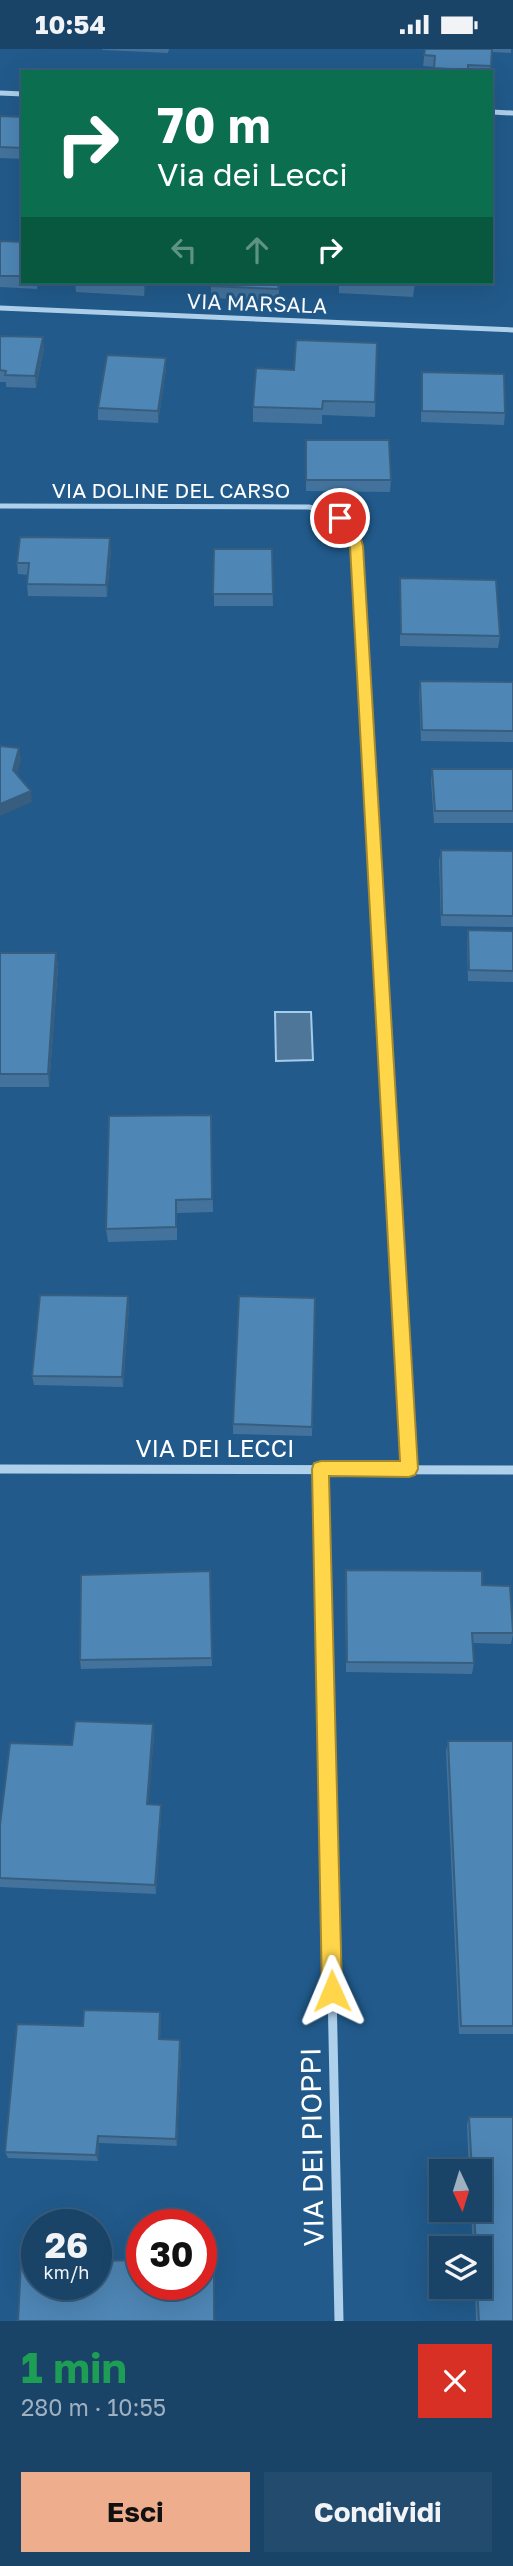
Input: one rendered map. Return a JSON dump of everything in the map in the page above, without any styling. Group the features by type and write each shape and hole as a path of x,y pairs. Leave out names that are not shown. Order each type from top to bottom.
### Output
{"street":[{"path":"0,93 21,94"},
{"path":"493,112 512,113"},
{"name":"VIA MARSALA","path":"0,308 513,330"},
{"name":"VIA DOLINE DEL CARSO","path":"0,506 297,507 321,509 340,518 353,532 356,546 409,1469"},
{"name":"VIA DEI LECCI","path":"0,1469 513,1470"},
{"name":"VIA DEI PIOPPI","path":"321,1469 339,2321"}],"water":[{"path":"275,1012 311,1012 313,1060 276,1061"}],"building":[{"path":"425,49 492,49 491,66 468,65 468,70 434,68 435,56 424,55"},
{"path":"0,116 21,117 21,148 0,147"},
{"path":"0,241 21,242 21,276 0,276"},
{"path":"211,284 279,284 278,289"},
{"path":"0,336 43,337 35,376 5,375 6,371 0,370"},
{"path":"296,340 377,343 375,402 323,401 322,409 253,407 256,368 294,370"},
{"path":"107,355 166,358 158,411 98,408"},
{"path":"422,372 504,374 505,413 422,411"},
{"path":"306,440 389,440 391,480 306,480"},
{"path":"20,537 110,538 106,585 27,584 29,563 17,563"},
{"path":"214,549 272,549 273,594 213,594"},
{"path":"400,578 496,580 500,636 401,634"},
{"path":"420,681 513,682 513,731 422,730"},
{"path":"0,746 19,748 13,770 31,791 0,804"},
{"path":"432,769 513,769 513,811 435,811"},
{"path":"441,850 513,851 513,916 442,915"},
{"path":"468,930 513,931 513,971 469,970"},
{"path":"0,953 56,953 48,1074 0,1074"},
{"path":"211,1115 212,1199 176,1200 176,1227 106,1229 109,1116"},
{"path":"40,1295 128,1296 122,1377 32,1376"},
{"path":"239,1296 315,1298 312,1427 233,1424"},
{"path":"346,1570 482,1571 482,1585 510,1586 513,1633 472,1633 474,1663 347,1662"},
{"path":"210,1571 212,1658 80,1660 81,1575"},
{"path":"75,1721 153,1724 147,1804 161,1805 155,1885 0,1878 0,1825 10,1743 72,1745"},
{"path":"448,1741 513,1741 513,2026 461,2026"},
{"path":"84,2010 160,2012 159,2039 180,2040 176,2139 98,2136 96,2155 5,2152 17,2024 83,2026"},
{"path":"469,2117 513,2117 513,2321 479,2321 478,2299 492,2299 492,2236 475,2236 475,2223 492,2223 492,2159 471,2159"},
{"path":"126,2260 126,2300 214,2300 214,2321 18,2321 21,2262 21,2300 112,2300 112,2261"}],"route":[{"path":"332,1991 321,1469 409,1469 356,546 353,532 340,518"}]}
